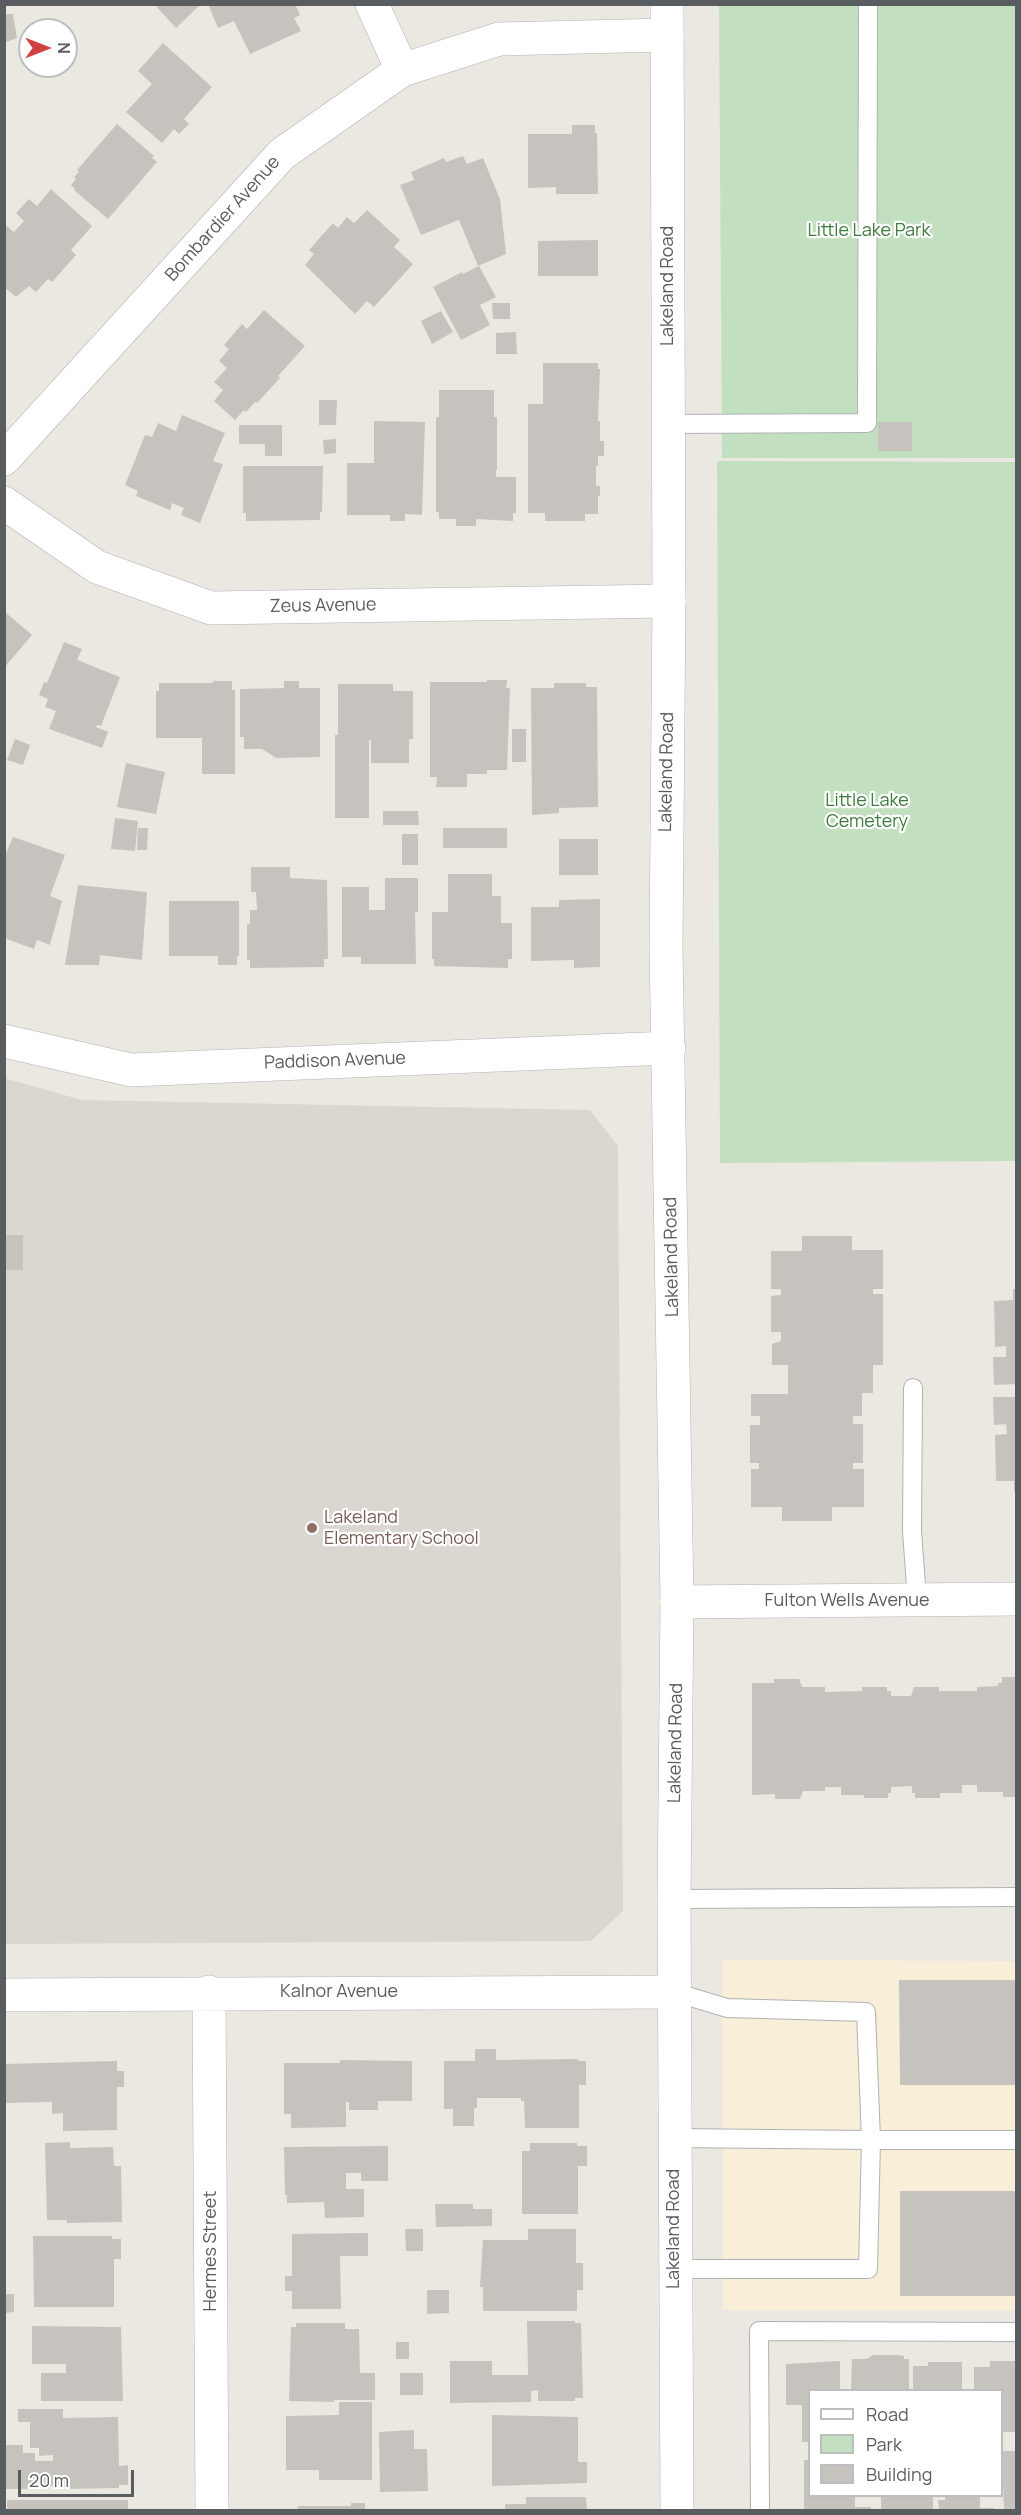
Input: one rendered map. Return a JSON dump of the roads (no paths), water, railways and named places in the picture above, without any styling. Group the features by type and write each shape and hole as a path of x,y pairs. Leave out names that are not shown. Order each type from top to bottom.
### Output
{"street":[{"path":"372,4 402,70"},
{"name":"Bombardier Avenue","path":"4,459 282,154 402,70 499,39 667,20"},
{"name":"Lakeland Road","path":"667,20 669,601 666,947 677,1602 674,1899 677,2511"},
{"name":"Zeus Avenue","path":"4,503 97,567 211,608 669,601"},
{"name":"Paddison Avenue","path":"4,1041 131,1070 669,1048"},
{"name":"Fulton Wells Avenue","path":"677,1602 1017,1599"},
{"name":"Kalnor Avenue","path":"4,1995 209,1992 674,1992"},
{"name":"Hermes Street","path":"209,1992 212,2511"}],"lane":[{"path":"668,424 867,423 868,4"},
{"path":"914,1388 912,1531 917,1600"},
{"path":"674,1899 1017,1897"},
{"path":"674,1992 727,2008 866,2012 871,2140 868,2269 675,2269"},
{"path":"674,2138 1017,2140"},
{"path":"760,2511 759,2331 1017,2332"}],"place":[{"name":"Lakeland Elementary School","path":"312,1528"}],"park label":[{"name":"Little Lake Park","path":"869,231"},
{"name":"Little Lake Cemetery","path":"867,811"}]}
